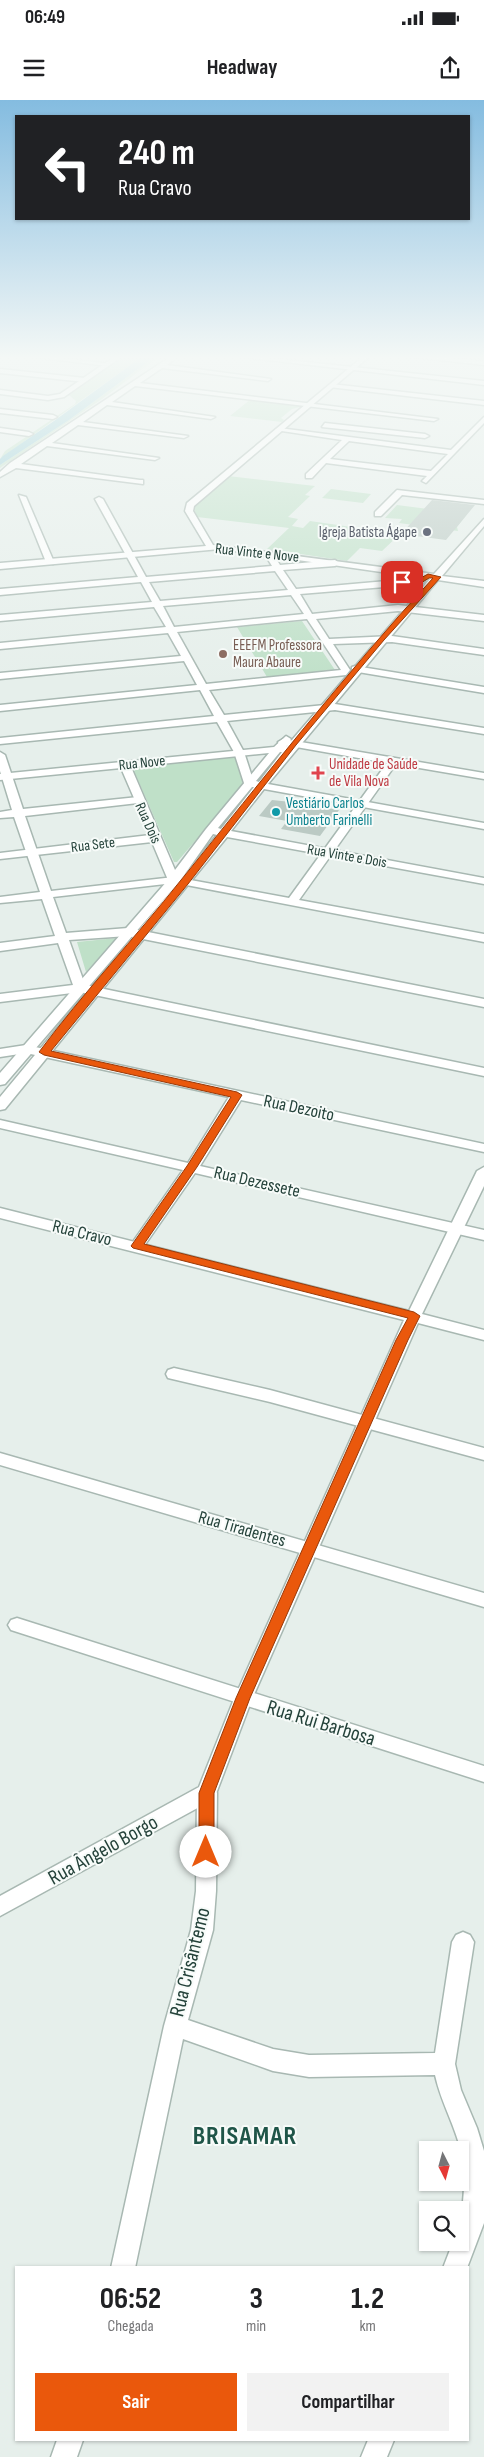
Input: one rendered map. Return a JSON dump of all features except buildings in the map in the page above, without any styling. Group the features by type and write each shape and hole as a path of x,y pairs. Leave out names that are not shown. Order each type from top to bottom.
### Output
{"street":[{"path":"0,474 13,465 140,482"},
{"path":"210,548 189,511 189,507 238,465"},
{"path":"309,476 320,465"},
{"path":"357,465 433,474"},
{"path":"415,493 441,465"},
{"path":"378,514 398,494 415,493 484,502"},
{"path":"22,497 50,562"},
{"path":"99,499 220,717 254,785"},
{"path":"286,746 325,708 356,669 398,608 484,508"},
{"path":"469,526 481,524"},
{"path":"0,1081 80,988 134,933 179,881 286,746 312,708 344,671 438,577 481,524"},
{"path":"460,537 470,538"},
{"name":"Rua Vinte e Nove","path":"0,566 210,548 268,553 424,578 438,577 484,584"},
{"path":"268,553 344,671"},
{"path":"0,592 335,563"},
{"path":"0,618 424,578"},
{"path":"0,646 398,608 484,618"},
{"path":"326,642 377,639 484,652"},
{"path":"0,676 188,658"},
{"path":"356,669 484,690"},
{"path":"0,708 344,671"},
{"path":"0,741 312,708 345,708 484,731"},
{"name":"Rua Nove","path":"3,777 286,746 484,776"},
{"path":"0,755 3,777 80,988"},
{"path":"291,903 393,761"},
{"name":"Rua Dois","path":"125,765 155,838 179,881"},
{"path":"254,785 484,826"},
{"path":"0,815 138,800"},
{"name":"Rua Vinte e Dois","path":"216,832 484,880"},
{"name":"Rua Sete","path":"0,856 155,838"},
{"path":"0,900 179,881 484,938"},
{"path":"0,1106 95,990 134,933"},
{"path":"0,947 61,938 134,933 484,1003"},
{"path":"0,998 80,988 95,990 484,1072"},
{"name":"Rua Dezoito","path":"0,1053 26,1049 44,1052 484,1148"},
{"path":"137,1246 192,1167 237,1095"},
{"name":"Rua Dezessete","path":"0,1124 484,1235"},
{"name":"Rua Crisântemo","path":"123,2266 175,2026 202,1930 206,1890 206,1793 243,1698 368,1421 402,1340 484,1171"},
{"name":"Rua Cravo","path":"0,1213 484,1335"},
{"path":"174,1374 368,1421 484,1454"},
{"name":"Rua Tiradentes","path":"0,1459 484,1600"},
{"name":"Rua Rui Barbosa","path":"17,1625 484,1774"},
{"name":"Rua Ângelo Borgo","path":"0,1907 206,1793"},
{"path":"456,2266 473,2222 475,2181 474,2157 466,2128 450,2091 444,2064 463,1942"},
{"path":"175,2026 273,2060 309,2066 444,2064"},
{"path":"64,2457 70,2441"},
{"path":"374,2457 381,2441"}],"green space":[{"path":"228,476 315,486 305,495 310,496 288,517 298,519 292,526 303,528 310,521 400,534 382,551 360,548 347,561 267,549 289,528 197,517 194,509 196,504"},
{"path":"331,489 371,494 363,503 322,498"},
{"path":"397,505 467,514 457,527 458,531 399,523 402,519 385,518"},
{"path":"302,621 335,670 267,677 237,627"},
{"path":"233,756 243,778 241,788 177,862 174,862 133,769 138,765"},
{"path":"117,938 86,972 77,942"}],"place":[{"name":"Igreja Batista Ágape","path":"427,532"},
{"name":"EEEFM Professora Maura Abaure","path":"223,654"},
{"name":"Unidade de Saúde de Vila Nova","path":"318,773"},
{"name":"Vestiário Carlos Umberto Farinelli","path":"276,812"}],"district":[{"name":"BRISAMAR","path":"245,2136"}],"route":[{"path":"206,1852 206,1793 243,1698 414,1316 137,1246 192,1167 237,1095 44,1052 185,882 255,791 356,669 426,588 438,577 428,576 421,581 402,582"}]}
